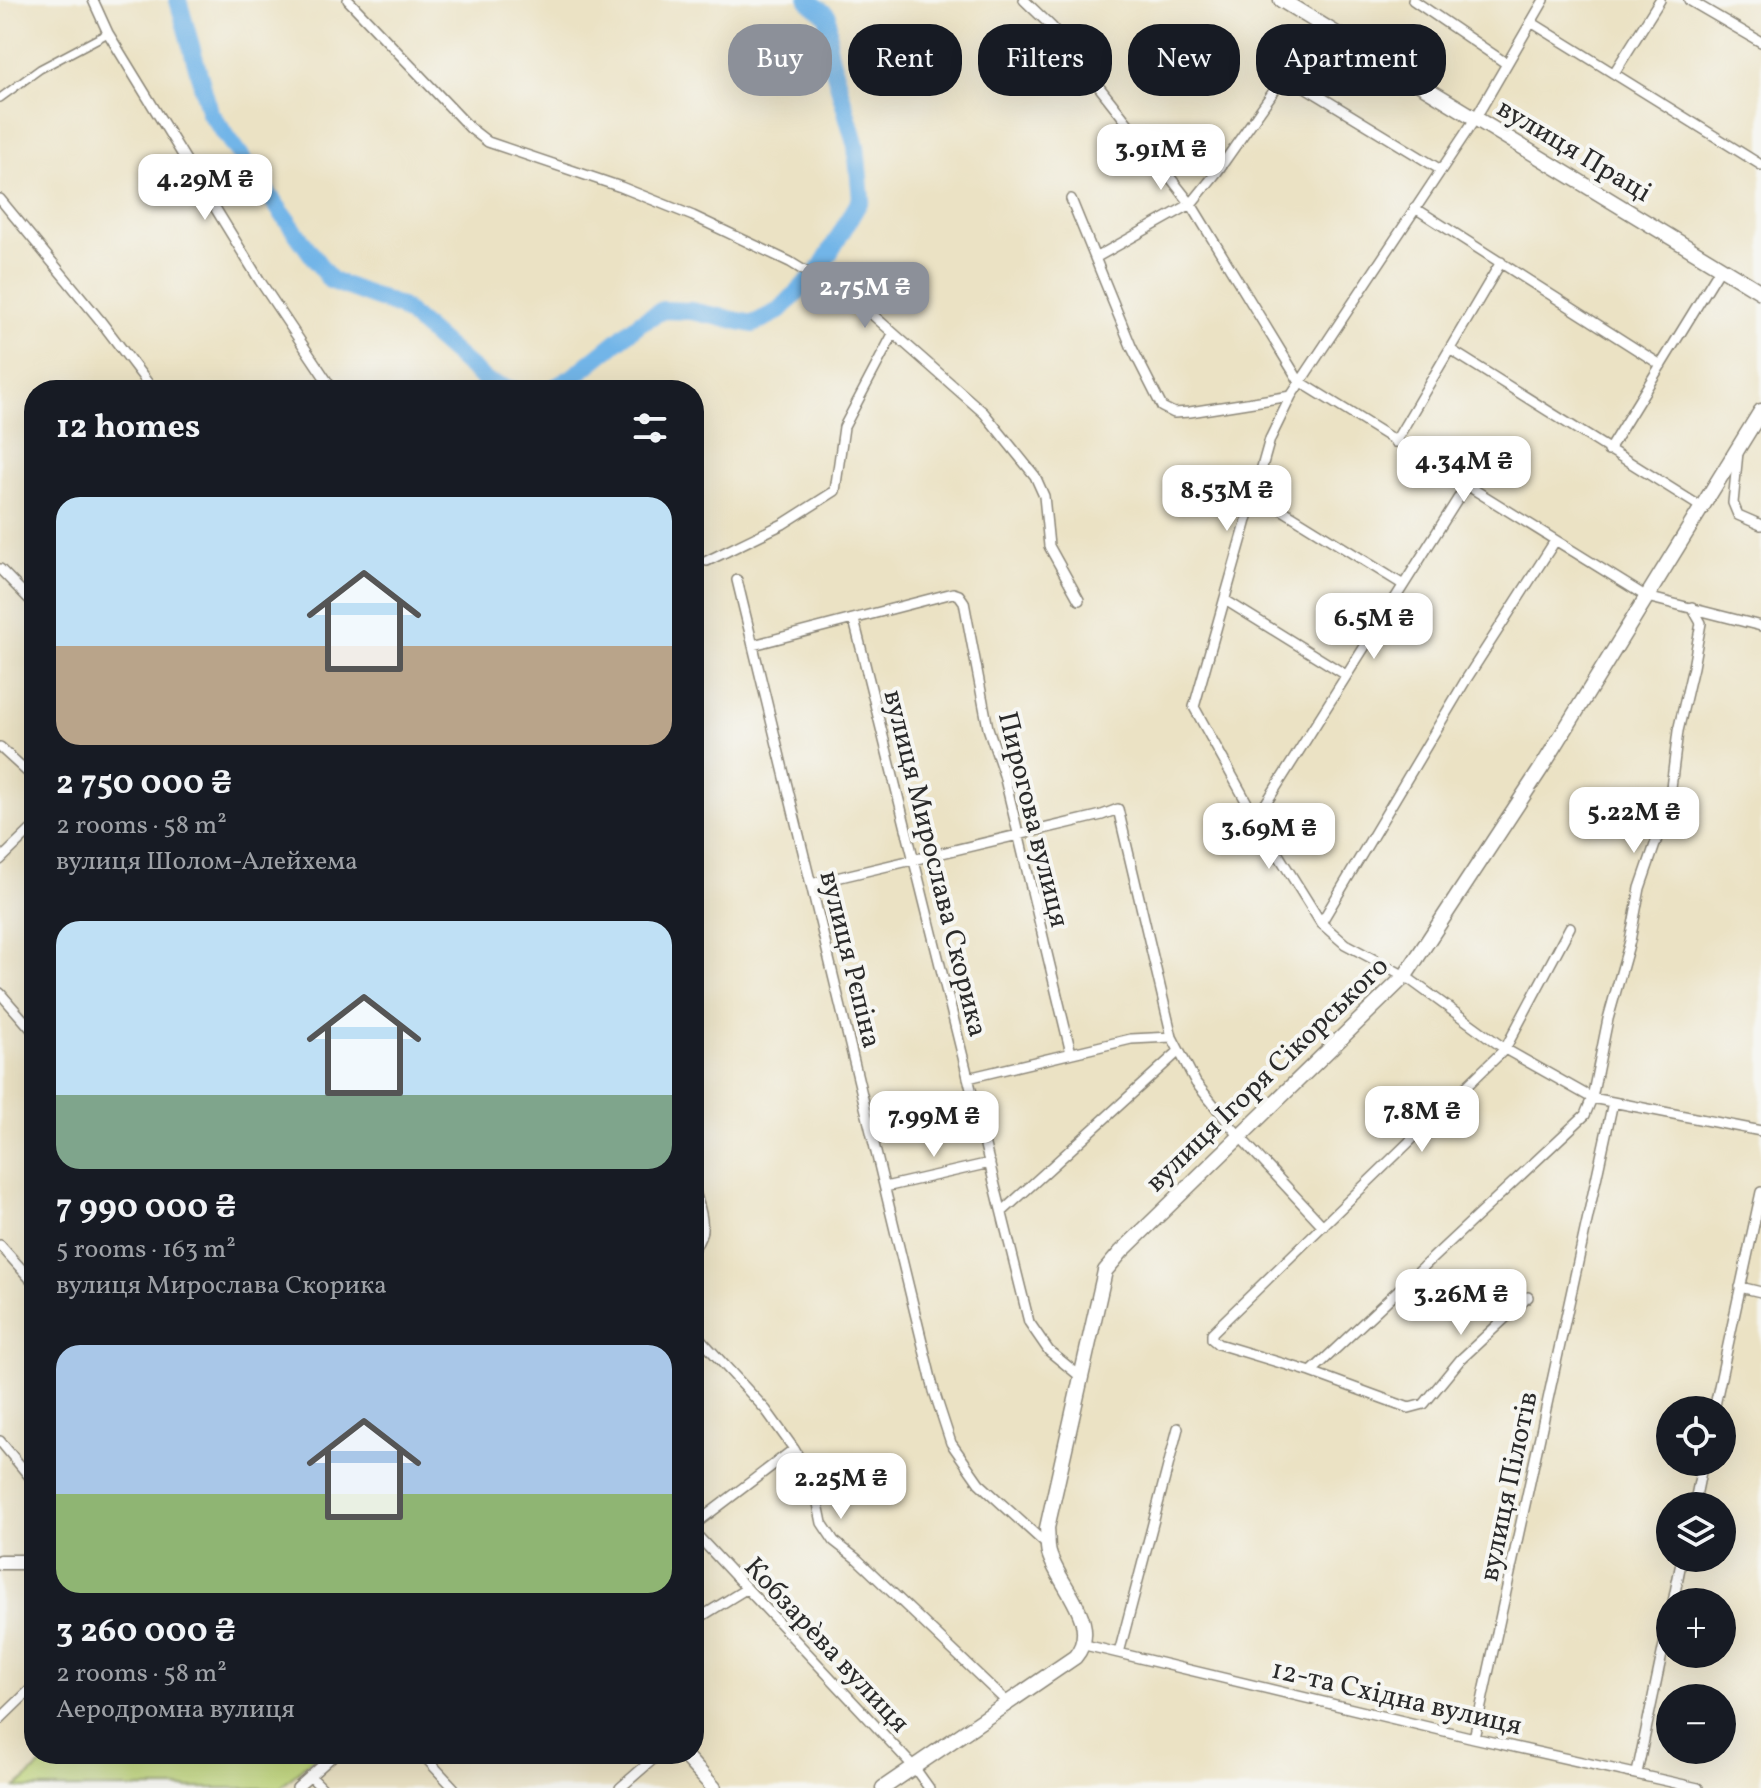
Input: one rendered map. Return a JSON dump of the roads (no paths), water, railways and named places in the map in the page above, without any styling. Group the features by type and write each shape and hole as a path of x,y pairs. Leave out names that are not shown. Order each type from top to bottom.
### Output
{"main road":[{"name":"вулиця Праці","path":"1281,0 1321,24"},
{"name":"вулиця Праці","path":"1438,96 1761,292"},
{"name":"вулиця Ігоря Сікорського","path":"1085,1645 1086,1630 1081,1615 1048,1552 1047,1528 1105,1271 1405,976 1542,767 1761,411"},
{"path":"0,1562 24,1562"},
{"path":"883,1788 1075,1657 1085,1645"},
{"path":"692,1764 714,1788"}],"street":[{"path":"93,0 108,33 260,281 326,380"},
{"path":"348,0 470,128 488,142 621,187 693,216 790,262 866,309 984,413 1035,476 1044,496 1049,546 1079,600"},
{"path":"1024,0 1052,27 1191,204 1299,381 1647,597 1761,626"},
{"path":"1413,0 1507,64"},
{"path":"1544,0 1475,119 1291,396 1270,439 1195,704 1256,819 1321,923 1345,944 1405,976 1505,1049 1592,1098 1761,1131"},
{"path":"1614,73 1660,0"},
{"path":"1689,0 1761,42"},
{"path":"1531,22 1761,165"},
{"path":"0,98 40,69 108,33"},
{"path":"1095,258 1191,204 1270,96"},
{"path":"1319,96 1441,170"},
{"path":"0,199 145,380"},
{"path":"1071,199 1131,346 1162,407 1174,413 1190,412 1291,396"},
{"path":"1415,208 1661,365"},
{"path":"1395,442 1501,262"},
{"path":"1608,451 1721,267"},
{"path":"707,561 783,524 835,491 844,427 893,334"},
{"path":"1451,350 1701,507"},
{"path":"1738,449 1733,503 1738,515 1761,525"},
{"path":"1256,819 1466,486"},
{"path":"1255,493 1402,584"},
{"path":"1321,923 1467,678 1555,541"},
{"path":"0,569 24,594"},
{"name":"вулиця Рєпіна","path":"737,580 934,1391 951,1443 979,1483 1048,1546"},
{"name":"Пирогова вулиця","path":"854,620 953,593 964,602 988,728 1004,775 1071,1053"},
{"path":"1225,600 1346,675"},
{"path":"1311,1372 1585,1115 1592,1098 1640,888 1669,804 1678,731 1701,623 1692,607"},
{"path":"753,645 854,620"},
{"name":"вулиця Мирослава Скорика","path":"854,620 1029,1322 1049,1351 1081,1377"},
{"path":"0,747 24,769"},
{"path":"811,884 1118,809 1172,1037 1196,1083 1240,1137 1323,1226"},
{"path":"0,860 24,837"},
{"path":"1528,1297 1460,1360 1424,1404 1417,1407 1409,1408 1311,1372 1218,1344 1212,1339 1212,1333 1505,1049 1570,927"},
{"path":"0,993 24,1021"},
{"path":"968,1078 1131,1039 1172,1037"},
{"path":"1003,1211 1179,1051"},
{"name":"вулиця Пілотів","path":"1474,1738 1613,1102"},
{"path":"885,1187 990,1163"},
{"path":"1717,1396 1761,1192"},
{"path":"0,1245 24,1272"},
{"path":"1740,1287 1761,1292"},
{"path":"704,1343 766,1410 794,1449 814,1484 822,1523 834,1541 857,1559 1008,1703"},
{"path":"1119,1653 1178,1428"},
{"path":"0,1441 24,1470"},
{"path":"704,1517 794,1449"},
{"name":"Кобзарèва вулиця","path":"704,1543 914,1767 929,1788"},
{"path":"704,1615 746,1589"},
{"name":"12-та Східна вулиця","path":"1085,1645 1698,1788"},
{"path":"1637,1773 1659,1668"},
{"path":"0,1719 24,1696"},
{"path":"297,1788 324,1764"},
{"path":"431,1764 454,1788"},
{"path":"620,1788 648,1764"},
{"path":"310,1776 322,1788"}],"waterway":[{"path":"178,0 210,113 330,280 401,307 485,380"},
{"path":"568,380 641,322 663,310 691,311 753,324 779,311 820,269 861,199 856,146 828,49 828,16 808,0"}]}
